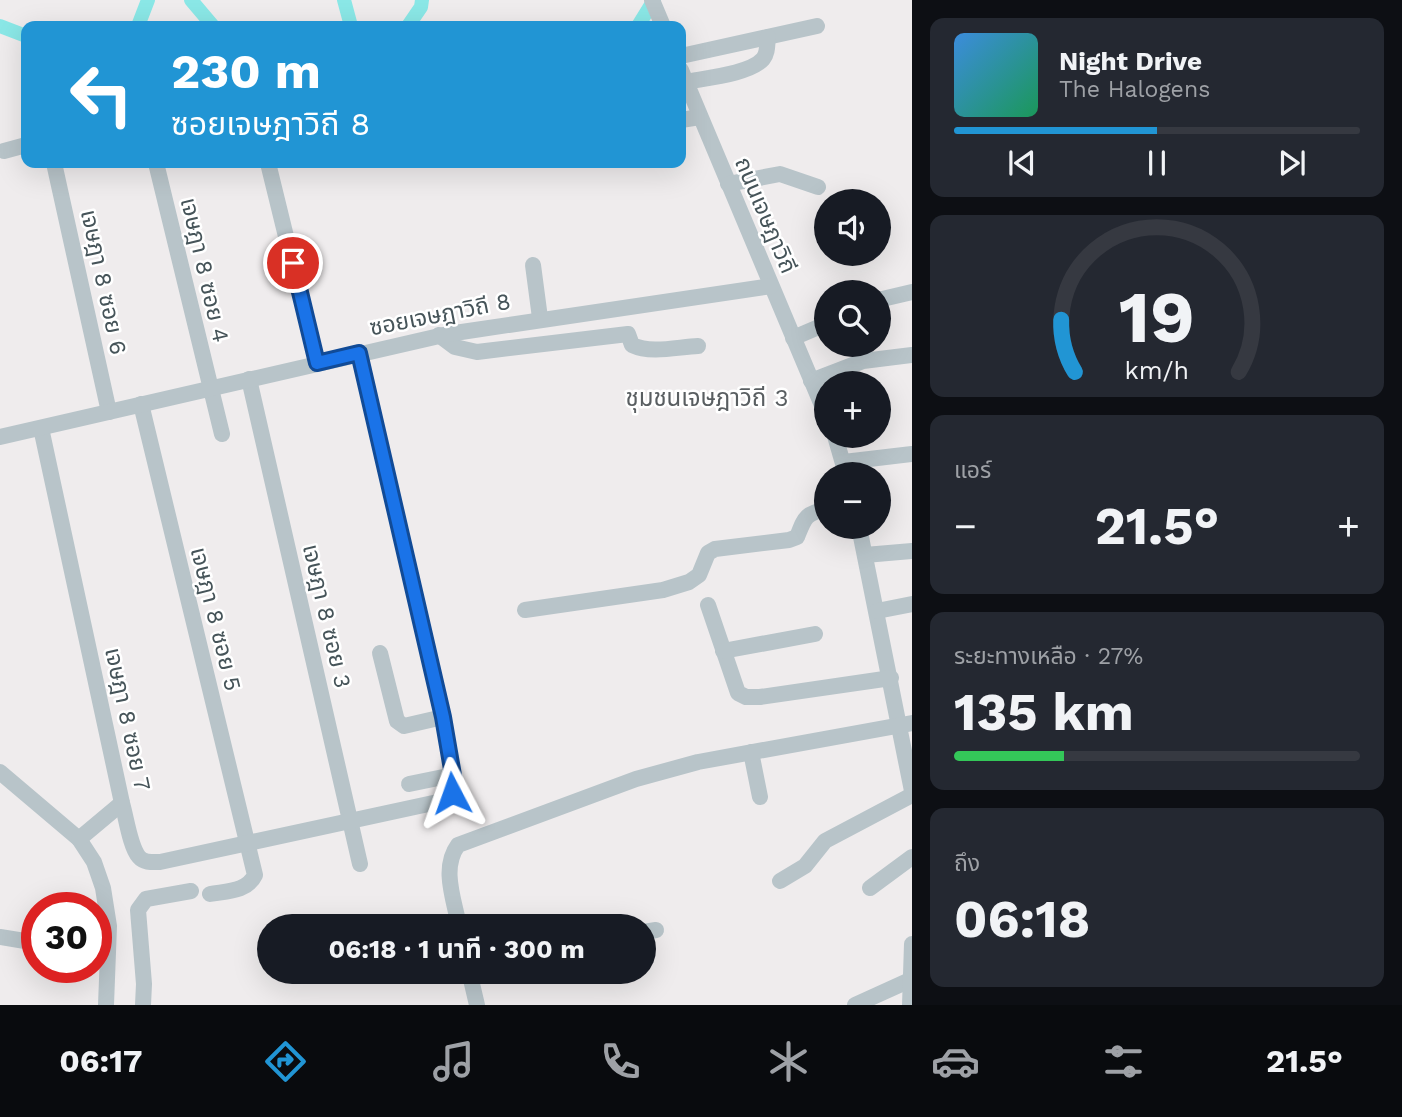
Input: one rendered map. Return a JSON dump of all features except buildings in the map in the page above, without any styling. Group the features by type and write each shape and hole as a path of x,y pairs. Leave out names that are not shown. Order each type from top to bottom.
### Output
{"street":[{"path":"652,0 661,21"},
{"path":"686,55 817,26"},
{"path":"686,76 750,68 762,60 767,52 768,37"},
{"name":"ถนนเจษฎาวิถี","path":"686,83 814,388"},
{"path":"686,119 700,117"},
{"path":"4,151 21,146"},
{"name":"เจษฎา 8 ซอย 6","path":"55,168 109,412"},
{"name":"เจษฎา 8 ซอย 4","path":"157,168 222,434"},
{"path":"269,168 317,363"},
{"path":"728,184 780,174 818,187"},
{"path":"533,265 540,318"},
{"name":"ซอยเจษฎาวิถี 8","path":"1,433 41,428 439,335 771,286"},
{"path":"891,297 912,292"},
{"path":"793,338 814,329"},
{"path":"439,335 454,347 477,352 628,334 632,345 639,348 652,350 698,346"},
{"path":"359,353 443,717 453,775 409,784"},
{"path":"811,381 863,361 912,355"},
{"name":"เจษฎา 8 ซอย 3","path":"249,379 360,864"},
{"name":"เจษฎา 8 ซอย 5","path":"141,404 255,875 251,884 245,887 210,894"},
{"name":"เจษฎา 8 ซอย 7","path":"41,428 122,803 139,858 148,862 160,862 447,800 452,793 453,775"},
{"path":"874,462 912,454"},
{"path":"525,610 663,590 689,582 699,575 708,553 715,549 789,541 797,537 803,520 814,513"},
{"path":"780,881 805,866 825,841 912,793 905,724 891,678 862,539"},
{"path":"865,555 912,551"},
{"path":"877,611 912,604"},
{"path":"708,605 738,693 746,697 891,678"},
{"path":"723,651 815,634"},
{"path":"380,653 397,721 404,726 443,717"},
{"path":"457,914 448,871 450,856 458,845 636,779 698,762 905,724"},
{"path":"751,752 760,797"},
{"path":"0,772 79,839 94,862 104,892"},
{"path":"79,839 122,803"},
{"path":"870,888 912,857"},
{"path":"143,1005 144,984 138,910 146,899 191,891"},
{"path":"0,937 21,940"},
{"path":"910,1005 911,955"},
{"path":"855,1005 910,980"},
{"path":"104,983 106,1005"},
{"path":"472,984 477,1005"}],"waterway":[{"path":"140,21 148,0"},
{"path":"191,0 209,21"},
{"path":"344,0 350,21"},
{"path":"411,21 421,7 422,0"},
{"path":"641,21 654,0"},
{"path":"0,26 21,34"}],"district":[{"name":"ชุมชนเจษฎาวิถี 3","path":"707,398"}],"route":[{"path":"293,263 317,363 359,353 443,717 454,781 452,793"}]}
